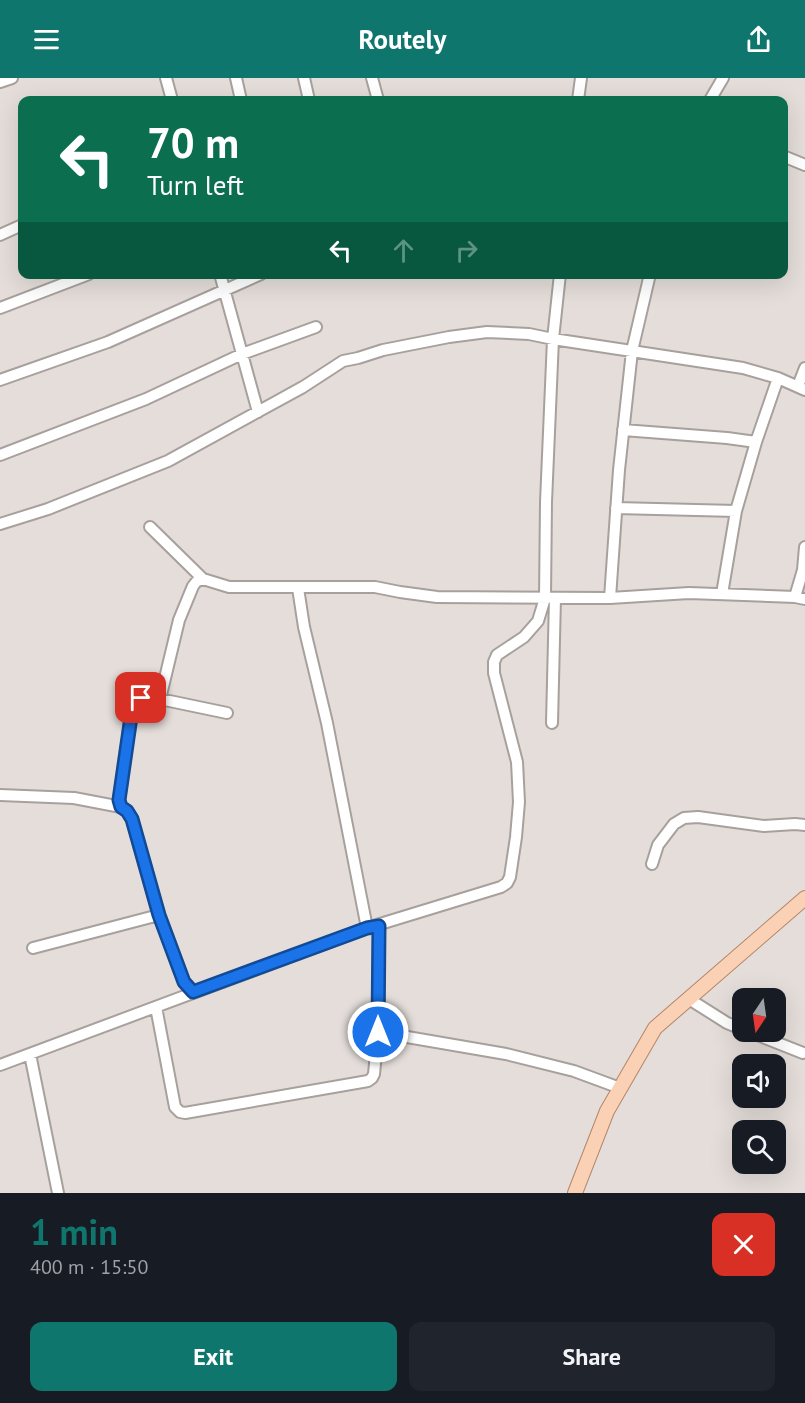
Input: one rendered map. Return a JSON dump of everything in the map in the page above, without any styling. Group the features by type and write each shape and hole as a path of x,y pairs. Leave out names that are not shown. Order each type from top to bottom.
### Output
{"main road":[{"path":"574,1193 607,1111 655,1028 805,898"}],"street":[{"path":"0,82 12,78"},
{"path":"166,78 171,96"},
{"path":"236,78 240,96"},
{"path":"304,78 308,96"},
{"path":"372,78 377,96"},
{"path":"579,96 581,78"},
{"path":"712,96 723,78"},
{"path":"788,158 805,165"},
{"path":"0,235 18,227"},
{"path":"0,308 76,279"},
{"path":"222,279 258,412"},
{"path":"0,380 108,342 250,279"},
{"path":"552,723 546,502 554,339 560,279"},
{"path":"610,598 616,508 632,351 649,279"},
{"path":"0,455 146,399 242,354 316,327"},
{"path":"0,524 48,509 168,460 303,387 343,361 382,350 449,337 487,332 529,334 743,368 802,388 805,368"},
{"path":"722,594 736,511 778,378"},
{"path":"623,430 756,442"},
{"path":"616,508 736,511"},
{"path":"150,527 203,579 229,587 375,587 437,597 610,598 689,593 800,598 805,547"},
{"path":"160,699 179,620 193,586 197,581 203,579"},
{"path":"298,588 304,627 327,723 367,928"},
{"path":"0,1065 367,928 501,887 507,883 516,837 519,802 517,762 494,673 494,662 497,655 524,637 538,621 550,598"},
{"path":"121,807 119,800 133,703 141,698 160,699 227,713"},
{"path":"0,795 74,798 121,807 127,811 132,819 159,915 184,982 193,992"},
{"path":"652,864 658,845 674,824 684,818 764,826 805,825"},
{"path":"33,948 159,915"},
{"path":"156,1007 175,1107 180,1112 368,1082 374,1074 378,1032 379,926"},
{"path":"689,999 732,1025"},
{"path":"378,1032 506,1054 574,1071 620,1088"},
{"path":"775,1042 803,1053"},
{"path":"30,1054 58,1193"}],"route":[{"path":"141,698 133,703 119,800 121,807 132,819 159,915 184,982 193,992 367,928 379,926 378,1032"}]}
